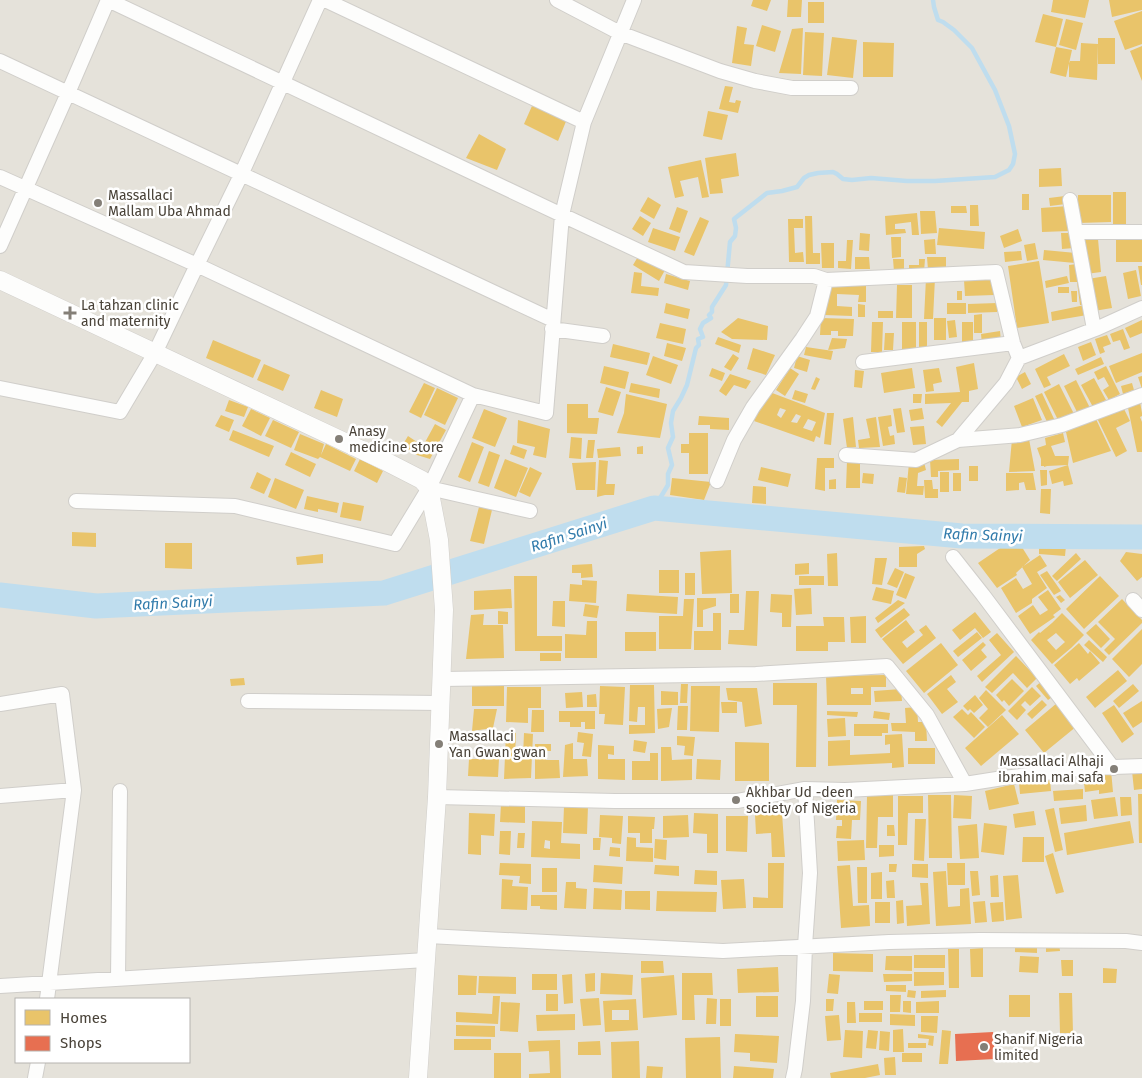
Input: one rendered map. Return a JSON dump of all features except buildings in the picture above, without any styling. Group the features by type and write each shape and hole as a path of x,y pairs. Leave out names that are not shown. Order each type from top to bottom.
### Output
{"street":[{"path":"0,246 108,0 684,272 747,276 814,276 826,280 996,272 1013,343 1019,358"},
{"path":"0,388 120,412 155,353 241,175 320,0"},
{"path":"325,0 584,122"},
{"path":"557,0 620,32 720,71 755,81 792,88 851,88"},
{"path":"0,177 197,266 473,395 546,413 562,215 584,122 634,0"},
{"path":"0,61 552,325 603,336"},
{"path":"1070,200 1094,329"},
{"path":"1076,232 1142,232"},
{"path":"0,280 385,461 422,480 429,488 439,540 444,610 437,797 418,1078"},
{"path":"717,482 734,440 753,407 817,316 826,280"},
{"path":"958,440 1006,383 1019,358 1142,308"},
{"path":"863,362 1013,343"},
{"path":"76,501 235,506 395,544 429,488 473,395"},
{"path":"846,455 916,460 958,440 1020,435 1062,425 1142,395"},
{"path":"429,488 530,510"},
{"path":"953,557 1113,768"},
{"path":"442,679 756,674 887,666 927,715 965,784"},
{"path":"0,704 62,694 74,790 47,998"},
{"path":"248,701 441,703"},
{"path":"437,797 606,801 737,801 804,789 845,790 965,784 1086,768 1142,766"},
{"path":"793,1078 804,1001 805,946 810,873 804,789"},
{"path":"0,796 74,790"},
{"path":"118,979 120,791"},
{"path":"428,936 723,951 889,942 980,940 1126,941 1142,943"},
{"path":"0,986 426,960"},
{"path":"35,1078 38,1063"}],"shaded area":[{"path":"0,0 1142,0 1142,1078 0,1078"}],"waterway":[{"path":"654,508 668,485 668,474 672,465 668,448 673,437 671,423 673,411 687,385 696,348 699,345 698,339 703,337 700,329 703,323 711,318 709,315 712,312 712,307 726,285 730,242 735,236 736,228 734,219 767,193 797,187 804,178 818,173 833,172 843,179 852,180 871,178 935,181 995,177 1009,170 1013,164 1015,154 1009,126 995,90 972,48 954,30 938,20 933,0"},
{"name":"Rafin Sainyi","path":"0,595 96,606 384,593 654,508 962,536 1142,537"}],"place":[{"name":"Massallaci Mallam Uba Ahmad","path":"98,203"},
{"name":"La tahzan clinic and maternity","path":"70,313"},
{"name":"Anasy medicine store","path":"339,439"},
{"name":"Massallaci Yan Gwan gwan","path":"439,744"},
{"name":"Massallaci Alhaji ibrahim mai safa","path":"1114,769"},
{"name":"Akhbar Ud -deen society of Nigeria","path":"736,800"},
{"name":"Shanif Nigeria limited","path":"984,1047"}]}
